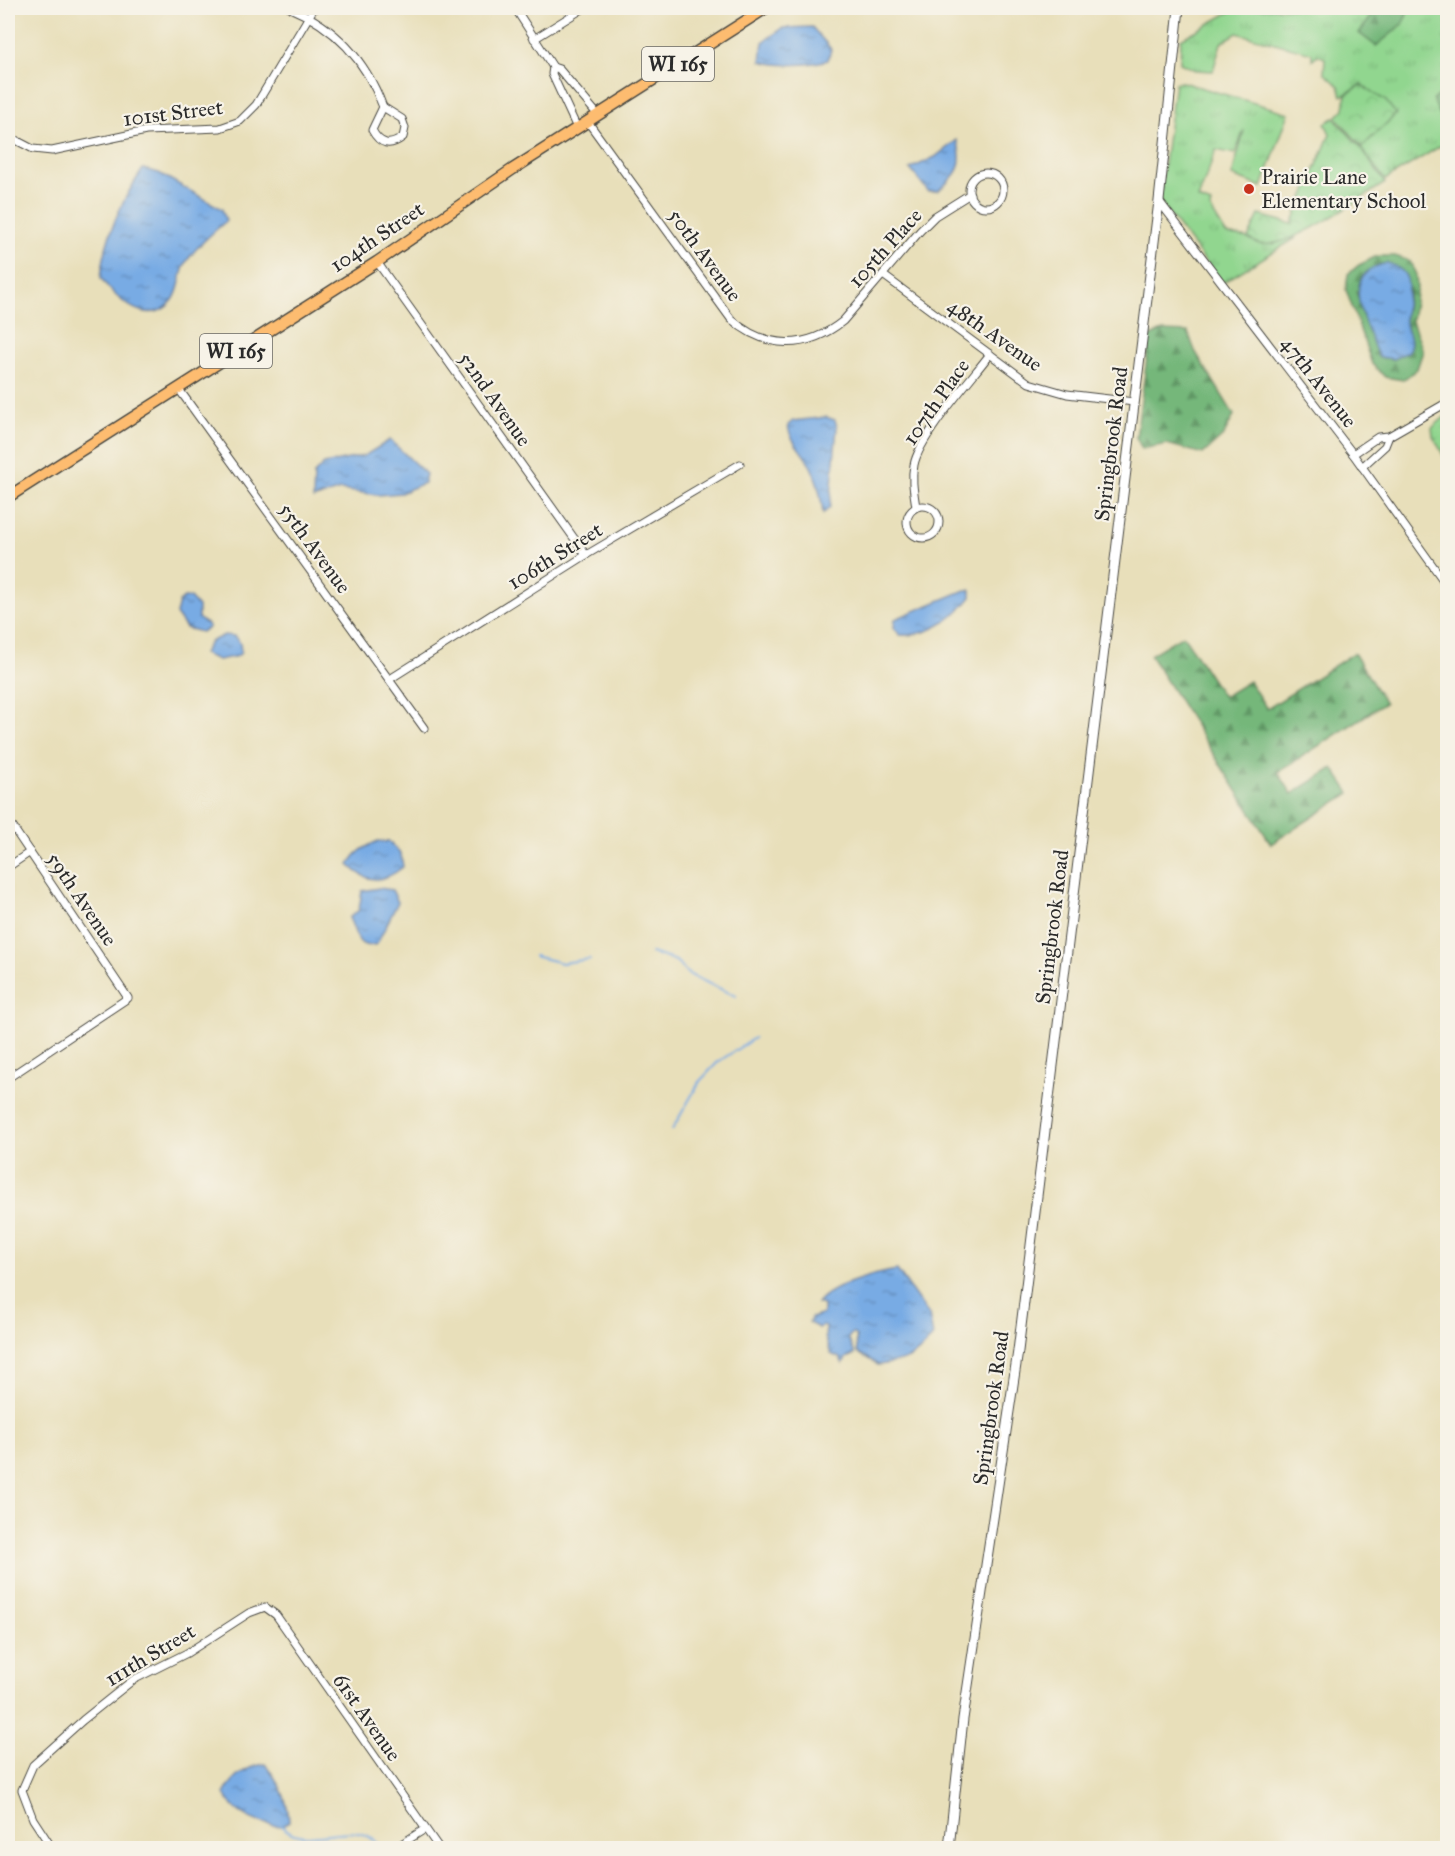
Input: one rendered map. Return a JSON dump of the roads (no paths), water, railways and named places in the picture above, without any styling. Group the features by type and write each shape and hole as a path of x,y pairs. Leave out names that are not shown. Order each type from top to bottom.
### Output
{"main road":[{"name":"104th Street","path":"8,497 377,262 598,115 766,8"}],"street":[{"path":"290,8 309,16 352,51 365,69 383,107 402,118 405,128 403,137 395,143 384,144 377,139 372,130 383,107"},
{"name":"101st Street","path":"10,138 33,149 52,151 146,130 220,128 240,120 256,105 314,8"},
{"path":"514,8 554,67 560,69 598,115"},
{"path":"534,39 584,8"},
{"name":"Springbrook Road","path":"949,1848 963,1719 1018,1351 1159,201 1179,8"},
{"path":"554,67 552,74 577,129"},
{"name":"50th Avenue","path":"588,122 731,319 740,327 762,339 790,345 816,339 831,331"},
{"name":"105th Place","path":"984,173 995,175 1002,184 999,200 991,206 975,203 970,194 970,183 984,173"},
{"name":"105th Place","path":"831,331 843,321 927,224 970,194"},
{"name":"47th Avenue","path":"1159,201 1353,453 1448,587"},
{"name":"52nd Avenue","path":"377,262 586,555"},
{"name":"48th Avenue","path":"883,275 1029,383 1067,394 1134,402"},
{"name":"107th Place","path":"916,507 912,477 914,462 927,438 990,354"},
{"name":"55th Avenue","path":"178,388 424,728"},
{"path":"1353,453 1378,437 1389,436 1448,402"},
{"path":"1362,467 1385,446 1389,436"},
{"name":"106th Street","path":"390,679 586,555 740,464"},
{"name":"107th Place","path":"927,506 938,516 937,531 928,537 917,537 907,525 908,514 916,507 927,506"},
{"name":"59th Avenue","path":"8,820 128,998 8,1078"},
{"path":"8,867 30,852"},
{"name":"111th Street","path":"52,1848 33,1819 22,1790 33,1765 83,1720 133,1680 187,1653 249,1613 265,1606"},
{"name":"61st Avenue","path":"265,1606 276,1615 439,1848"},
{"path":"395,1848 425,1829"}],"water":[{"path":"812,27 831,49 828,60 794,65 761,61 763,42 783,28"},
{"path":"957,140 960,157 958,169 951,180 938,191 928,191 910,169 935,157"},
{"path":"143,169 159,173 222,209 226,221 191,255 183,270 173,300 164,309 154,312 144,312 124,302 101,278 106,248 115,221"},
{"path":"1387,263 1404,273 1408,287 1405,322 1411,342 1408,352 1393,359 1379,357 1358,298 1363,276 1372,268"},
{"path":"826,417 835,420 837,427 830,507 823,514 815,475 793,440 788,425 793,421"},
{"path":"390,440 426,474 424,483 401,493 379,495 340,490 313,499 314,474 324,464 364,456"},
{"path":"965,590 971,590 971,597 940,625 910,635 900,635 894,628 895,619"},
{"path":"184,598 190,598 198,607 198,618 209,626 207,629 201,632 186,628 176,614 179,602"},
{"path":"224,635 234,636 240,643 241,652 238,656 218,660 203,654 210,642"},
{"path":"378,841 389,842 401,854 403,867 381,879 368,878 349,865 361,850"},
{"path":"379,888 392,890 398,902 377,944 365,945 358,939 349,918 359,910 362,891"},
{"path":"897,1270 929,1315 933,1336 910,1358 878,1365 857,1352 856,1336 852,1333 848,1338 855,1354 846,1358 843,1364 840,1358 831,1354 825,1337 826,1327 823,1325 819,1328 809,1323 811,1318 823,1314 823,1305 817,1303 842,1286 865,1277"},
{"path":"265,1764 275,1777 285,1798 289,1822 282,1826 256,1821 248,1817 234,1807 224,1794 241,1773"}],"waterway":[{"path":"651,953 676,961 688,974 736,996"},
{"path":"534,956 562,963 590,959"},
{"path":"672,1130 700,1081 718,1062 754,1038"},
{"path":"282,1826 301,1835 357,1833 370,1837 382,1848"}],"place":[{"name":"Prairie Lane Elementary School","path":"1249,189"}]}
